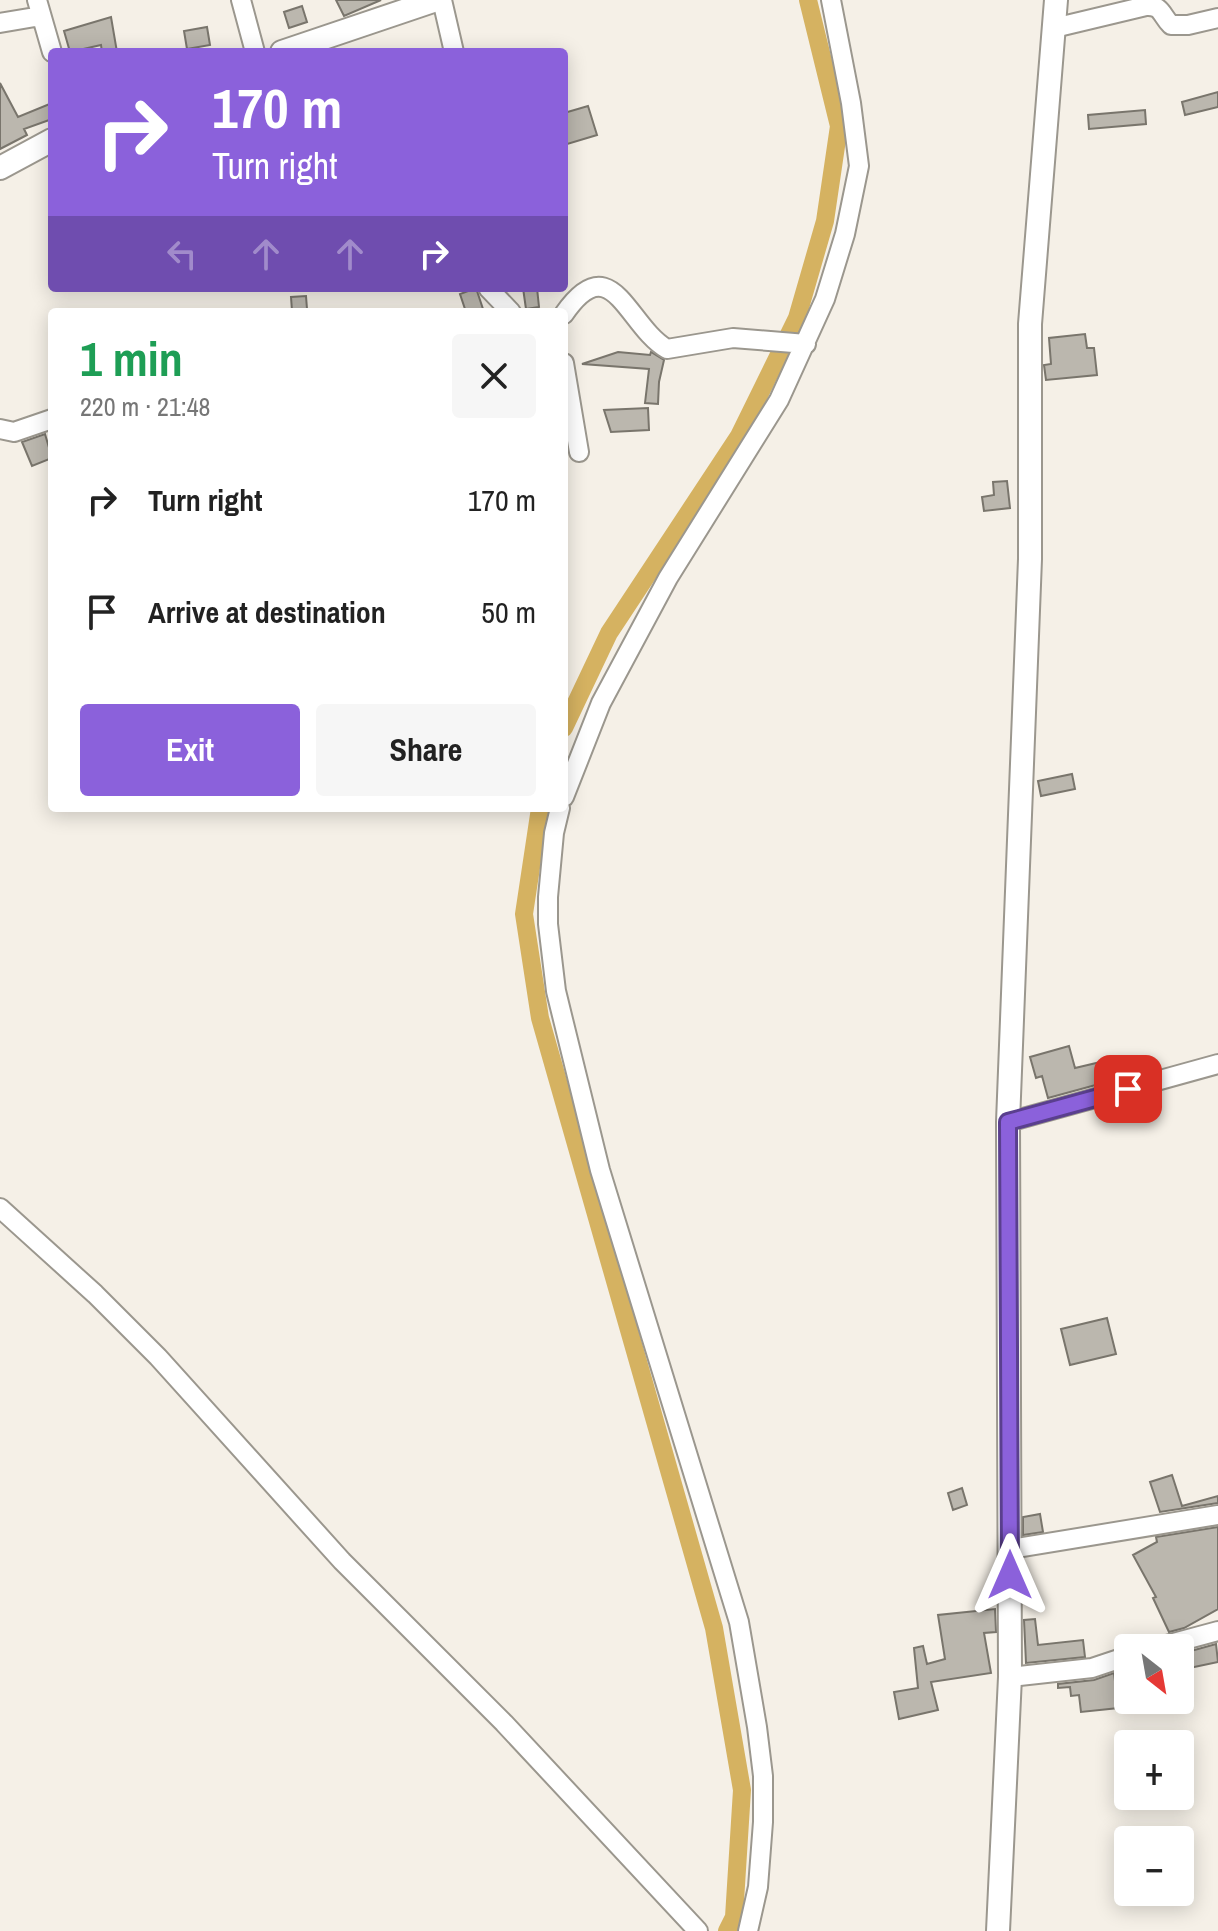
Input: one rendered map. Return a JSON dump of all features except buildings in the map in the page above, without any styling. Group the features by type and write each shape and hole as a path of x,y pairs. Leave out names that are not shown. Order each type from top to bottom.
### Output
{"street":[{"path":"241,0 254,48"},
{"path":"294,48 439,0 453,48"},
{"path":"568,787 601,703 668,578 779,400 825,299 845,234 859,166 856,132 831,0"},
{"path":"998,1931 1010,1677 1008,1122 1030,559 1030,324 1056,0"},
{"path":"1054,28 1146,6 1161,9 1171,25 1218,18"},
{"path":"0,23 39,8 51,48"},
{"path":"0,168 48,142"},
{"path":"568,308 578,294 599,286 610,289 622,300 655,341 667,349 733,338 802,344"},
{"path":"492,292 507,308"},
{"path":"568,387 579,452"},
{"path":"0,429 14,432 48,420"},
{"path":"559,812 548,897 556,991 600,1170 739,1622 763,1776 761,1858 748,1931"},
{"path":"1008,1122 1218,1064"},
{"path":"0,1208 95,1294 158,1357 342,1561 504,1723 698,1931"},
{"path":"1010,1538 1218,1515"},
{"path":"1194,1637 1218,1631"},
{"path":"1010,1677 1092,1668 1114,1661"}],"waterway":[{"path":"568,720 609,633 739,436 797,318 825,221 839,126 808,0"},
{"path":"539,812 524,914 540,1018 714,1628 742,1790 734,1917 727,1931"}],"route":[{"path":"1010,1575 1008,1122 1128,1089"}]}
